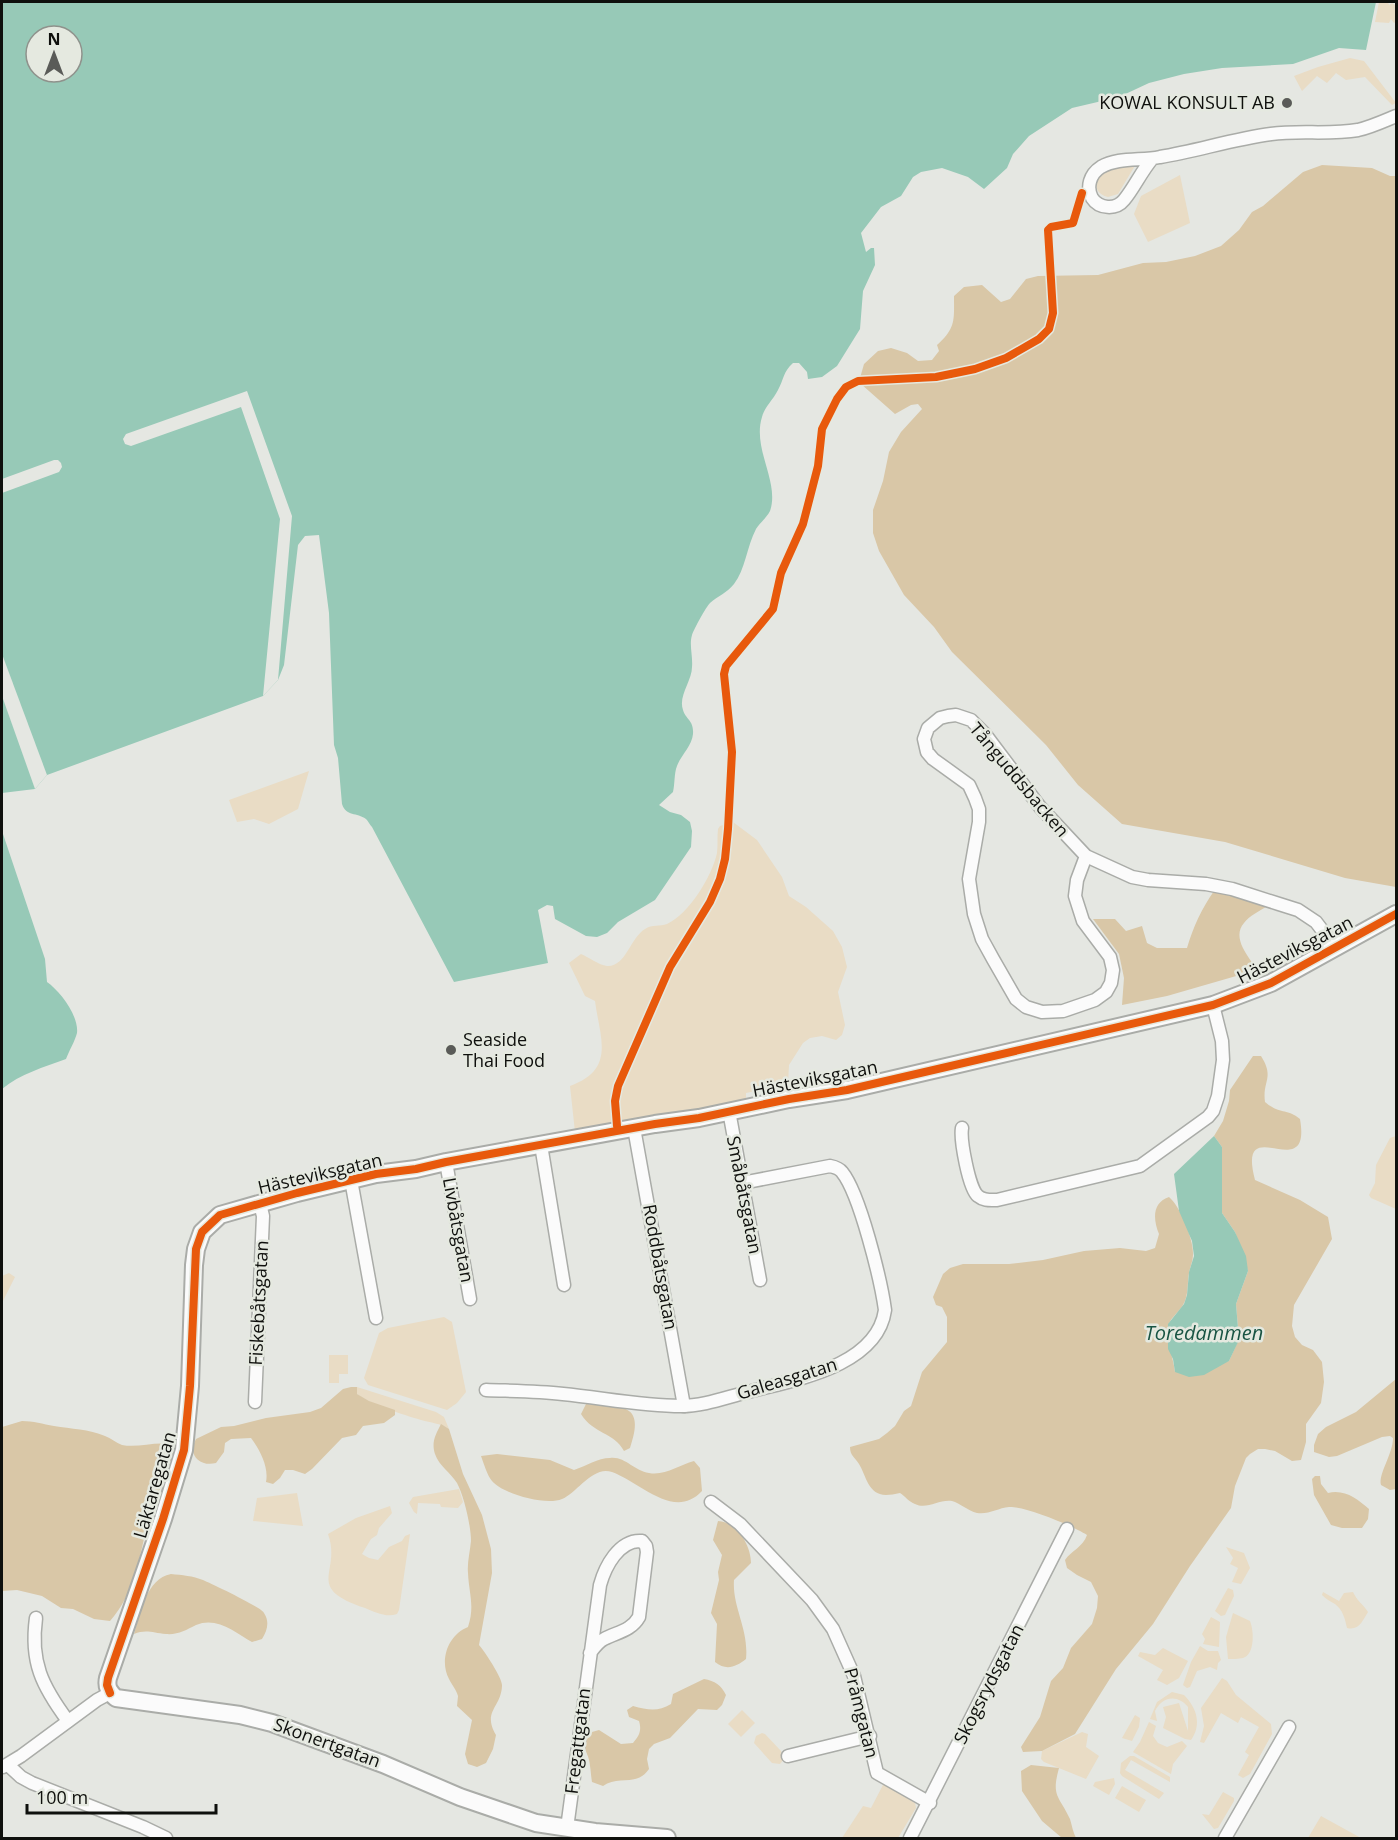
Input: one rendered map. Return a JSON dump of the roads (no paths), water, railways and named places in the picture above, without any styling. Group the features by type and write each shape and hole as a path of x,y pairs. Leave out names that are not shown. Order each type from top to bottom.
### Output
{"street":[{"path":"1152,159 1124,201 1118,205 1100,206 1092,198 1089,191 1091,177 1103,166 1132,159 1152,159 1265,134 1358,130 1396,116"},
{"name":"Tånguddsbacken","path":"1086,856 1077,880 1076,896 1083,921 1110,957 1113,970 1111,983 1106,992 1095,1000 1063,1011 1042,1012 1026,1007 1016,999 982,939 974,914 969,879 979,822 979,809 969,785 927,752 924,739 932,723 956,715 971,720 985,734 1040,807 1086,856 1132,877 1206,884 1279,903 1298,910 1316,922 1335,947"},
{"name":"Hästeviksgatan","path":"220,1215 376,1174 416,1169 847,1090 1213,1005 1271,983 1396,914"},
{"path":"962,1128 960,1138 975,1193 988,1201 1140,1166 1180,1139 1213,1111 1218,1096 1223,1060 1222,1041 1213,1005"},
{"name":"Småbåtsgatan","path":"729,1111 760,1280"},
{"name":"Roddbåtsgatan","path":"634,1128 684,1407"},
{"path":"541,1145 564,1285"},
{"name":"Livbåtsgatan","path":"446,1162 470,1299"},
{"name":"Galeasgatan","path":"486,1390 561,1394 684,1407 814,1374 842,1363 862,1350 884,1318 885,1310 864,1224 842,1171 830,1166 742,1182"},
{"path":"351,1180 376,1318"},
{"name":"Fiskebåtsgatan","path":"255,1402 263,1216 260,1204"},
{"name":"Läktaregatan","path":"110,1693 107,1686 108,1678 163,1519 184,1449 190,1386 196,1250 202,1232 220,1215"},
{"name":"Pråmgatan","path":"711,1502 740,1524 812,1600 833,1629 854,1676 877,1773 930,1803"},
{"name":"Skogsrydsgatan","path":"910,1839 1066,1529"},
{"name":"Fregattgatan","path":"567,1828 590,1653 600,1585 605,1568 624,1547 633,1541 642,1541 647,1552 637,1622 626,1630 603,1639 590,1653"},
{"path":"36,1618 33,1640 36,1666 54,1703 68,1720"},
{"path":"110,1693 68,1720 5,1766 32,1783 143,1827 166,1839"},
{"name":"Skonertgatan","path":"110,1693 116,1698 240,1715 272,1723 340,1747 450,1793 518,1818 567,1828 667,1839"},
{"path":"1225,1839 1288,1727"},
{"path":"788,1756 870,1736"}],"water":[{"path":"2,2 1376,2 1366,50 1339,48 1293,64 1222,68 1149,83 1119,97 1072,108 1029,136 1013,154 1007,168 984,189 968,177 942,168 921,172 913,177 901,196 881,207 861,233 866,252 874,248 875,265 863,291 860,329 837,366 822,377 808,379 807,372 799,363 793,363 787,369 778,390 765,410 760,429 760,441 772,489 770,511 756,529 738,578 728,590 708,605 692,635 691,672 682,705 691,723 693,734 677,766 673,792 659,805 670,812 681,815 690,822 691,847 655,900 618,922 607,933 597,937 586,936 555,919 553,906 547,905 538,910 548,963 454,982 372,827 363,817 346,811 342,804 338,758 334,745 329,613 319,535 305,536 298,545 284,665 278,680 263,696 47,775 35,789 2,793"},
{"path":"2,831 45,959 47,982 68,1004 75,1019 77,1033 66,1059 24,1075 2,1089"},
{"name":"Toredammen","path":"1214,1136 1222,1147 1222,1213 1235,1232 1246,1256 1248,1271 1236,1304 1239,1340 1229,1361 1204,1375 1189,1377 1175,1372 1173,1359 1168,1349 1168,1324 1184,1304 1194,1256 1192,1241 1179,1211 1174,1174"}],"place":[{"name":"KOWAL KONSULT AB","path":"1287,103"},
{"name":"Seaside Thai Food","path":"451,1050"}]}
